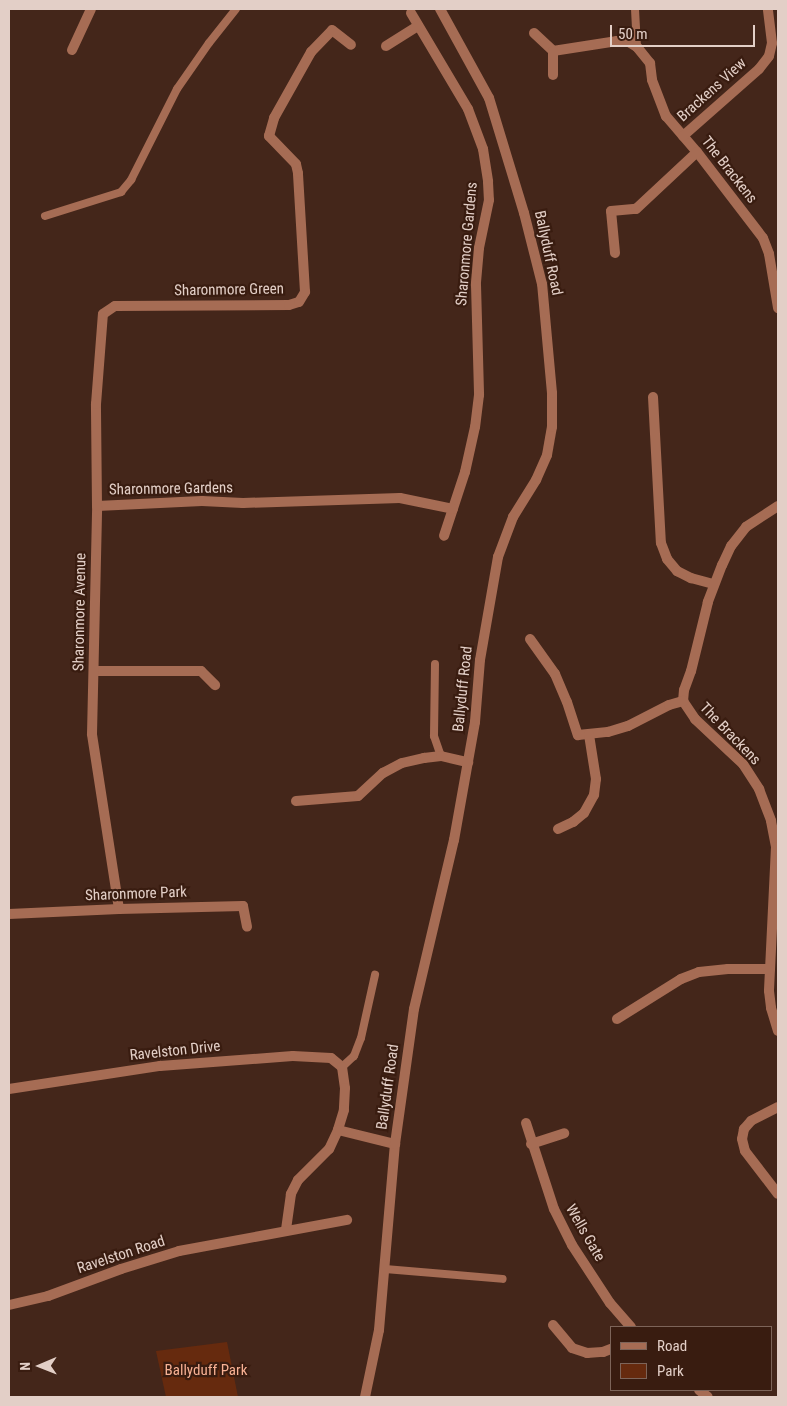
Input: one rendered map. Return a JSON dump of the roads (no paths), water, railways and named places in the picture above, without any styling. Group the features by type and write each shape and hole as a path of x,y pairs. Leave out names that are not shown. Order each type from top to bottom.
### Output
{"street":[{"path":"72,50 91,9"},
{"name":"Ballyduff Road","path":"365,1397 379,1330 395,1144 414,1009 454,840 476,722 480,660 498,557 513,517 536,480 547,455 552,427 552,393 542,284 524,213 489,98 440,9"},
{"name":"Brackens View","path":"683,136 759,69 769,56 772,43 768,9"},
{"name":"Sharonmore Gardens","path":"411,13 468,109 483,149 488,182 488,200 479,248 476,285 479,395 476,427 444,536"},
{"path":"386,46 418,26"},
{"name":"Sharonmore Green","path":"104,314 115,306 289,305 299,302 304,292 298,173 296,164 269,136 274,118 311,52 332,30 351,45"},
{"path":"534,33 552,51 553,75"},
{"path":"552,51 617,41 627,41 637,47"},
{"name":"The Brackens","path":"637,47 650,63 652,80 666,116 697,152 763,238 769,254 778,308"},
{"path":"615,253 611,211 636,209 697,152"},
{"name":"Sharonmore Avenue","path":"104,314 101,326 96,404 97,506 92,734 119,909"},
{"path":"653,397 661,543 667,559 677,571 691,578 714,584"},
{"name":"Sharonmore Gardens","path":"97,506 202,501 243,503 400,498 453,508"},
{"name":"The Brackens","path":"778,506 746,527 731,546 714,584 684,690 683,701 694,719 743,764 759,789 771,821 776,847 776,904 770,969 771,1008 778,1031"},
{"path":"530,639 555,674 578,735 589,735 596,778 594,795 584,813 573,822 558,829"},
{"path":"94,671 201,671 216,685"},
{"name":"The Brackens","path":"589,735 628,726 669,705 683,701"},
{"path":"296,801 358,796 383,773 402,763 441,756 468,762"},
{"name":"Sharonmore Park","path":"9,914 244,906 247,927"},
{"path":"617,1019 681,979 699,972 728,969 770,969"},
{"name":"Ravelston Drive","path":"9,1089 160,1066 293,1056 331,1058 342,1067"},
{"path":"286,1231 291,1194 298,1180 329,1149 338,1130 344,1110 345,1088 342,1067"},
{"path":"778,1107 751,1121 744,1129 742,1140 745,1151 778,1194"},
{"name":"Wells Gate","path":"526,1123 531,1144 554,1209 572,1245 610,1303 630,1326"},
{"path":"338,1130 395,1144"},
{"path":"531,1144 564,1133"},
{"name":"Ravelston Road","path":"9,1305 48,1296 121,1269 179,1252 347,1220"},
{"path":"553,1324 572,1348 586,1353 603,1352 610,1349"}],"lane":[{"path":"45,216 121,192 136,172 177,89 209,43 236,9"},
{"path":"635,9 637,47"},
{"path":"435,664 434,736 441,756"},
{"path":"342,1067 354,1056 361,1038 375,975"},
{"path":"385,1270 503,1279"}],"park label":[{"name":"Ballyduff Park","path":"206,1371"}]}
